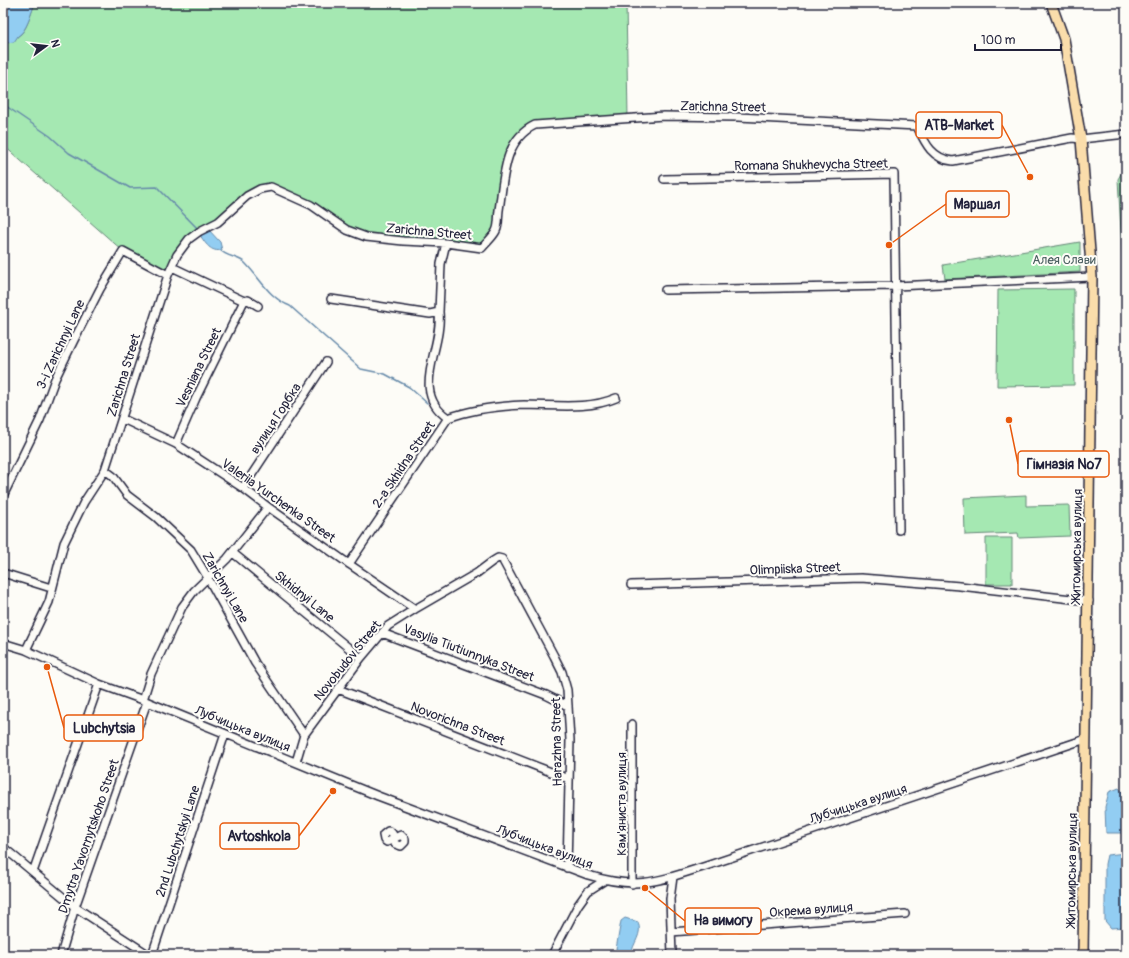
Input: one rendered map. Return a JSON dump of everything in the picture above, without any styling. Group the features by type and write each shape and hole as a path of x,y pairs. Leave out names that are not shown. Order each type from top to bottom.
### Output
{"main road":[{"name":"Житомирська вулиця","path":"1051,3 1064,39 1081,138 1092,277 1089,601 1083,955"}],"street":[{"name":"Zarichna Street","path":"26,650 49,602 51,588 64,543 84,502 105,470 115,438 123,420 133,381 168,275 180,251 189,239 200,231 218,222 247,196 260,189 271,187 311,205 347,230 366,237 403,241 446,243 482,248 496,231 506,165 510,150 517,138 525,129 535,124 664,116 738,117 917,126 934,154 940,158 953,161 1072,138 1081,138"},
{"path":"1081,138 1126,134"},
{"name":"Romana Shukhevycha Street","path":"664,179 894,174 898,530"},
{"path":"446,243 442,264 438,332 428,378 429,392 432,403 448,418"},
{"name":"3-i Zarichnyi Lane","path":"3,496 40,420 55,379 74,340 100,289 123,251 168,275"},
{"path":"172,267 244,301 248,300 258,306"},
{"path":"665,290 895,286 1092,277"},
{"path":"331,299 430,314 439,312"},
{"name":"Vesniana Street","path":"176,444 196,398 244,301"},
{"name":"вулиця Горбка","path":"243,488 326,362"},
{"name":"2-a Skhidna Street","path":"349,564 448,418 466,411 523,405 584,406 609,401 616,398"},
{"name":"Valeriia Yurchenka Street","path":"123,420 176,444 243,488 268,508 415,609"},
{"name":"Zarichnyi Lane","path":"105,470 113,476 127,495 178,536 191,550 255,663 304,735"},
{"name":"Dmytra Yavornytskoho Street","path":"61,955 75,907 145,701 151,674 182,607 233,553 268,508"},
{"name":"Skhidnyi Lane","path":"233,553 361,658"},
{"name":"Novobudov Street","path":"296,762 304,735 361,658 382,633 397,620 441,595 498,558 502,559"},
{"name":"Harazhna Street","path":"502,559 562,672 567,690 569,779 567,868"},
{"path":"3,573 51,588"},
{"name":"Olimpiiska Street","path":"631,585 861,578 960,586 1089,601"},
{"name":"Vasylia Tiutiunnyka Street","path":"382,633 546,694 568,706"},
{"name":"Лубчицька вулиця","path":"5,644 26,650 99,684 145,701 378,796 567,868 605,880 632,884 644,884 673,877 1086,739"},
{"path":"33,872 99,684"},
{"name":"Novorichna Street","path":"338,689 569,779"},
{"name":"Кам'яниста вулиця","path":"632,724 632,884"},
{"name":"2nd Lubchytskyi Lane","path":"152,955 225,734"},
{"path":"3,848 75,907 149,955"},
{"path":"672,955 670,899 673,877"},
{"path":"552,955 578,905 588,891 605,880"},
{"name":"Окрема вулиця","path":"671,932 905,914"}],"green space":[{"path":"35,3 626,3 628,118 535,125 510,150 496,231 482,248 366,237 281,191 260,189 218,222 189,239 168,275 123,251 3,145 3,47 21,34 27,24"},
{"path":"1126,170 1126,317 1118,179 1122,172"},
{"name":"Алея Слави","path":"1080,242 1080,272 945,279 943,265"},
{"path":"1074,289 1074,385 997,386 998,290"},
{"path":"1026,495 1026,506 1069,505 1070,536 1019,538 1018,533 965,535 964,498"},
{"path":"986,538 1012,538 1012,584 986,584"}],"water":[{"path":"3,3 35,3 24,30 14,42 6,43 3,47"},
{"path":"208,229 220,242 222,250 218,251 212,249 206,244 200,235"},
{"path":"1119,788 1126,797 1126,833 1106,833 1105,807 1109,792"},
{"path":"1126,853 1126,926 1111,928 1105,921 1105,864 1107,855"},
{"path":"625,918 638,922 639,935 631,955 615,955 621,921"}],"waterway":[{"path":"3,104 50,136 69,153 130,188 157,187 198,229"},
{"path":"220,250 240,259 245,263 270,293 290,306 361,369 385,374 409,387 427,403"}],"place":[{"name":"ATB-Market","path":"1030,177"},
{"name":"Маршал","path":"889,245"},
{"name":"Гімназія №7","path":"1009,420"},
{"name":"Lubchytsia","path":"47,667"},
{"name":"Avtoshkola","path":"333,791"},
{"name":"На вимогу","path":"645,888"}]}
